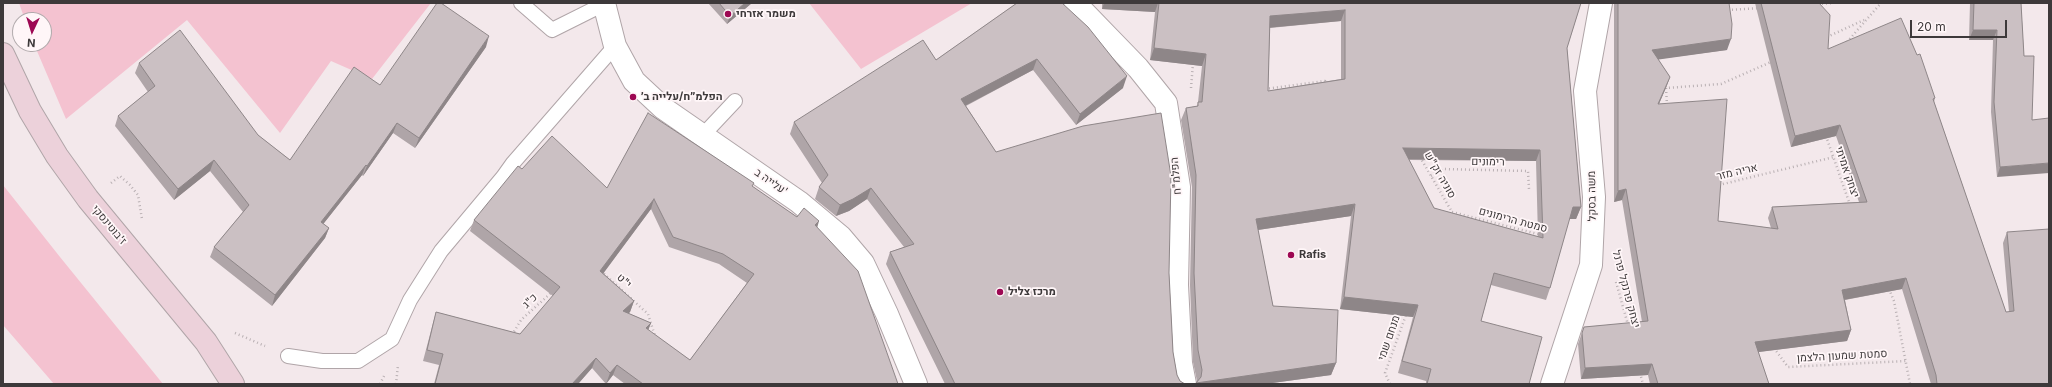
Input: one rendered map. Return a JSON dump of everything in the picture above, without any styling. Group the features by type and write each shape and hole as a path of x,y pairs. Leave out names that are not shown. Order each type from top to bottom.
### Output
{"street":[{"name":"עלייה ב'","path":"604,3 615,46 634,81 663,108 799,202 841,237 863,263 887,314 916,384"},
{"name":"הפלמ\"ח","path":"1075,3 1138,68 1166,103 1179,187 1177,285 1181,363 1185,384"},
{"name":"משה בסקל","path":"1552,384 1591,266 1594,197 1585,91 1601,11 1601,3"},
{"name":"ז'בוטינסקי","path":"3,54 30,111 56,156 88,199 206,342 233,384"}],"lane":[{"path":"521,3 552,30 604,3"},
{"path":"288,356 322,361 358,361 392,339 410,300 441,251 513,163 615,46"},
{"path":"703,135 736,101"}],"path":[{"path":"1810,4 1833,3"},
{"path":"1844,45 1881,3"},
{"path":"1725,10 1764,7"},
{"path":"1823,39 1867,19"},
{"path":"1166,103 1190,99 1194,55"},
{"path":"1668,111 1666,88 1721,84 1772,61"},
{"path":"1261,90 1325,81 1327,88"},
{"name":"יצחק אמיתי","path":"1826,135 1852,210"},
{"name":"סוניה זק\"ש","path":"1416,150 1452,212"},
{"name":"אריה מזר","path":"1713,186 1834,157"},
{"name":"רימונים","path":"1431,176 1442,169 1528,171 1529,189"},
{"path":"1447,217 1452,212"},
{"name":"סמטת הרימונים","path":"1452,212 1548,237"},
{"name":"י\"ט","path":"596,267 648,314 658,344"},
{"name":"יצחק פרנקל פרנל","path":"1616,278 1629,332"},
{"path":"1887,287 1894,301 1910,384"},
{"name":"כ\"ג","path":"510,338 522,320 554,290"},
{"name":"מנחם שמי","path":"1390,384 1385,374 1408,308"},
{"path":"1627,324 1635,325"},
{"name":"סמטת שמעון הלצמן","path":"1774,348 1788,367 1906,361"},
{"path":"1639,369 1643,384"}],"shaded area":[{"path":"19,3 431,3 372,79 331,61 280,133 187,20 66,119 37,52 52,52 52,12 22,12"},
{"path":"809,3 972,3 861,69"},
{"path":"3,185 163,384 54,384 3,325"}],"building":[{"path":"437,3 441,3 489,36 419,138 397,123 367,166 366,165 321,222 329,228 275,295 214,247 249,205 214,160 178,189 118,116 155,86 139,63 180,30 258,135 290,160 354,67 380,85"},
{"path":"719,3 745,3 730,16"},
{"path":"1017,3 1062,3 1088,27 1127,76 1080,114 1037,59 961,99 996,152 1083,126 1161,113 1171,176 1169,273 1173,352 1177,375 1180,381 1185,384 955,384 890,252 914,244 871,188 840,205 819,187 828,175 794,122 923,40 936,60"},
{"path":"1159,3 1581,3 1567,48 1581,207 1573,207 1550,288 1494,273 1481,321 1542,337 1529,384 1427,384 1431,369 1402,361 1418,305 1344,297 1355,204 1256,219 1273,306 1338,310 1336,363 1196,383 1201,377 1202,370 1198,350 1194,273 1196,175 1186,108 1198,106 1198,102 1202,102 1206,54 1154,48","holes":["1345,10 1345,79 1268,91 1270,16","1403,148 1540,150 1543,238 1434,208"]},
{"path":"1618,3 1729,3 1732,24 1731,39 1652,50 1670,77 1658,104 1727,99 1718,221 1778,229 1772,207 1867,202 1840,125 1795,136 1761,3 1819,3 1830,15 1828,49 1901,18 1917,55 1920,54 1935,98 1933,99 2006,312 2014,311 2007,232 2049,229 2049,384 1937,384 1936,375 1906,278 1842,290 1851,330 1755,342 1769,384 1658,384 1652,364 1585,368 1582,333 1584,327 1648,321 1626,189 1618,191"},
{"path":"1974,3 2021,3 2024,56 2034,56 2032,120 2049,118 2049,163 2000,167 1994,102 1997,30 1973,30"},
{"path":"648,113 754,183 752,186 797,217 804,208 819,221 815,225 858,271 898,384 643,384 617,365 610,373 596,358 572,384 435,384 443,354 427,350 436,312 520,334 560,287 474,220 518,166 522,169 552,136 607,188","holes":["654,199 673,237 723,254 754,274 690,360 646,328 651,323 623,311 634,301 600,271"]}],"place":[{"name":"משמר אזרחי","path":"728,14"},
{"name":"הפלמ״ח/עלייה ב׳","path":"633,97"},
{"name":"Rafis","path":"1291,255"},
{"name":"מרכז צליל","path":"1000,292"}]}
